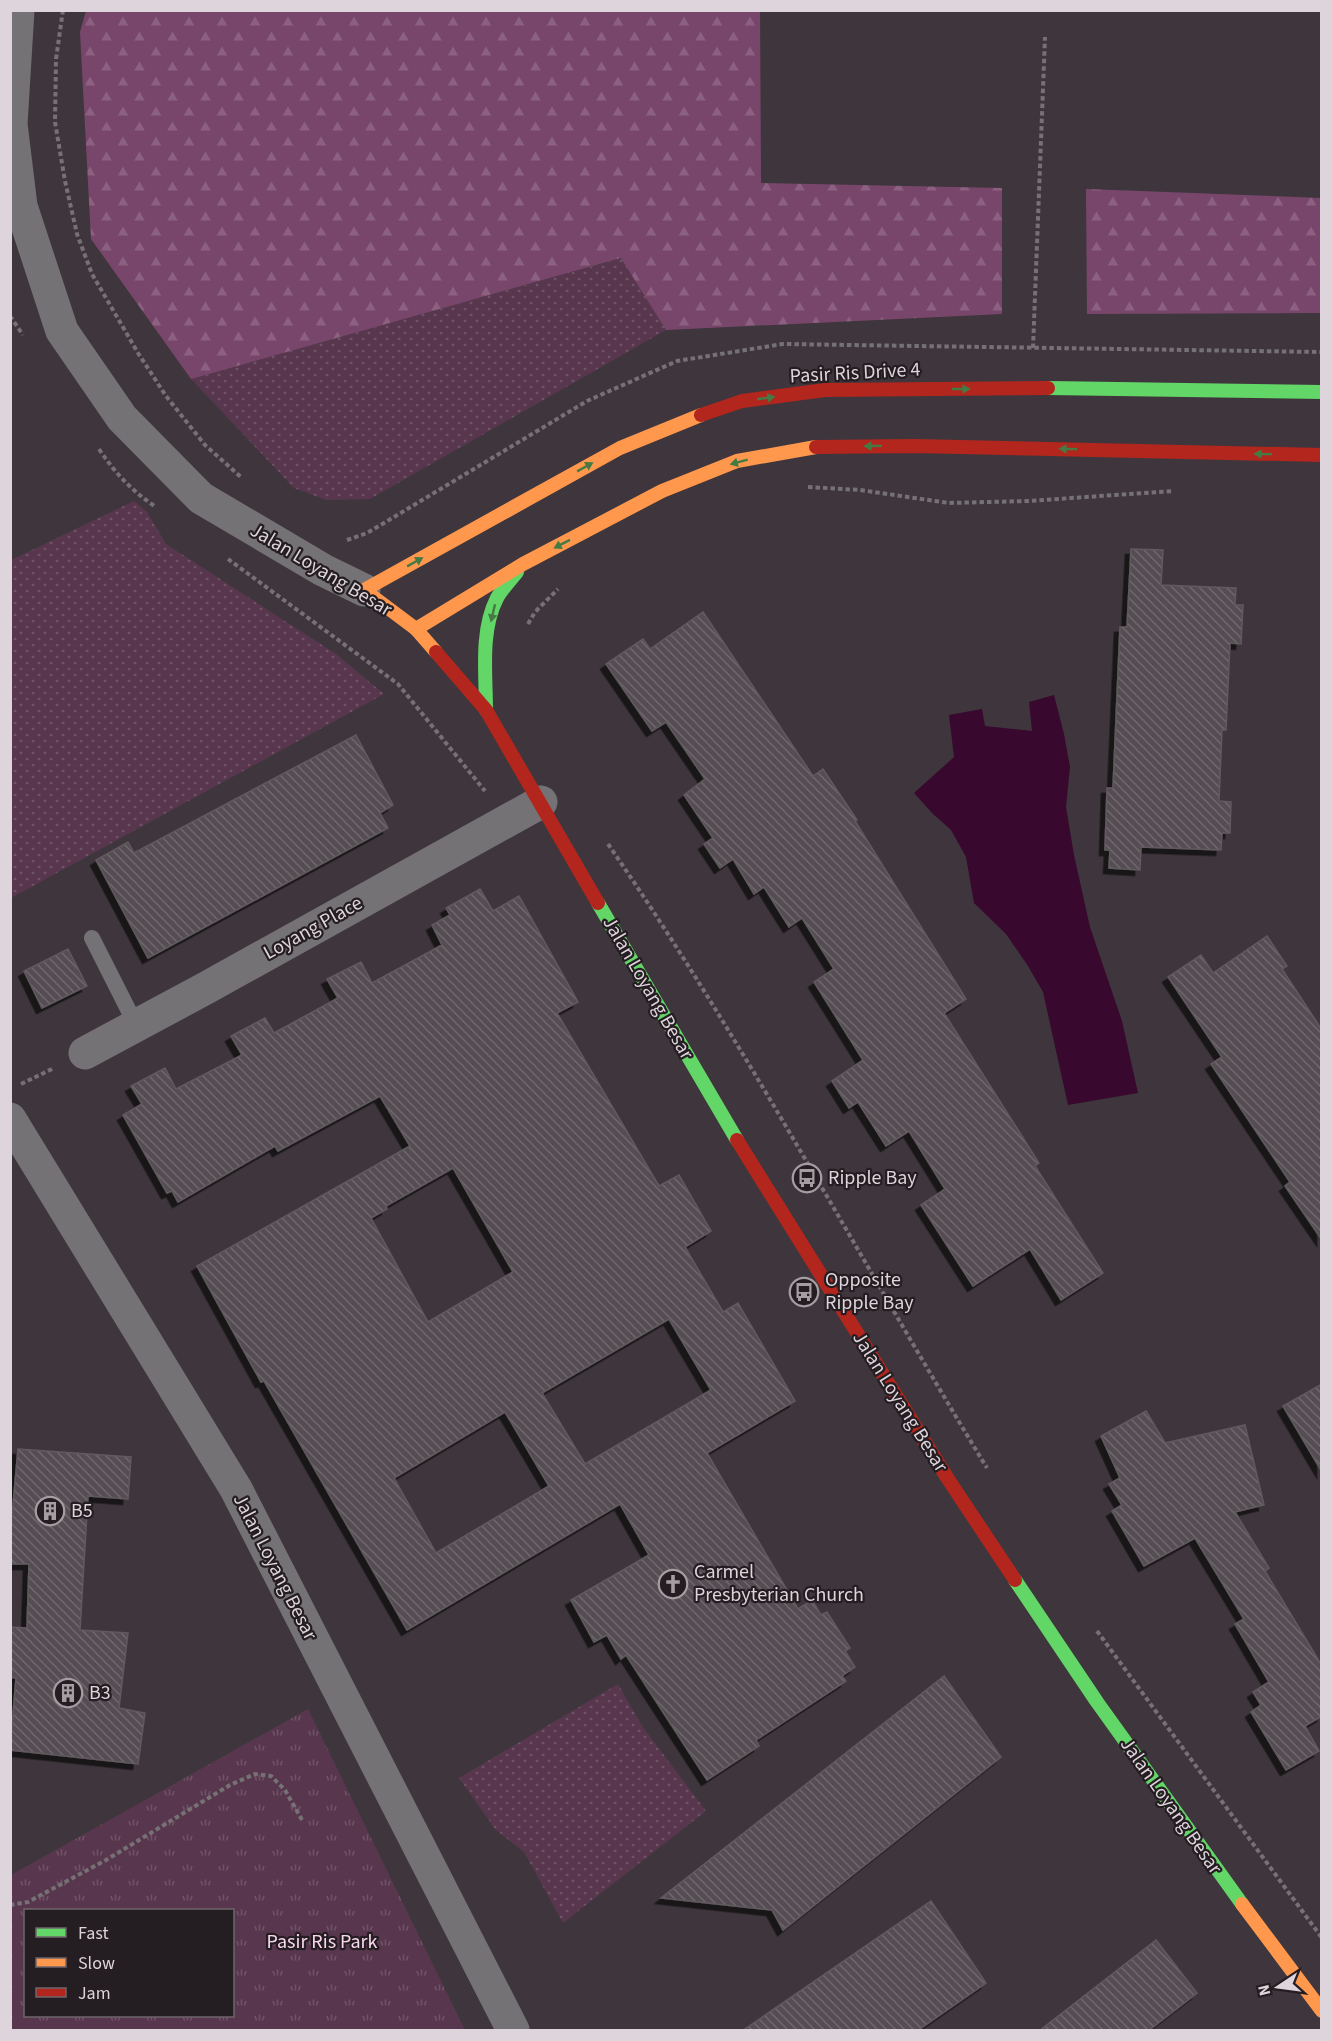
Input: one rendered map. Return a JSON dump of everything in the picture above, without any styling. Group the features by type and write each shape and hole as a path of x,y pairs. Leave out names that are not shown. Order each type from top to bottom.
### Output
{"street":[{"name":"Jalan Loyang Besar","path":"18,10 11,124 21,206 62,331 122,418 201,498 323,570 364,590 416,629 486,710 717,1108 948,1479 1097,1702 1214,1868 1322,2011"},
{"name":"Pasir Ris Drive 4","path":"364,590 620,448 681,422 742,401 825,390 1032,388 1322,392"},
{"path":"416,629 523,564 663,491 737,461 817,447 914,446 1322,455"},
{"path":"486,710 488,639 495,602 523,564"},
{"name":"Loyang Place","path":"85,1053 541,802"},
{"name":"Jalan Loyang Besar","path":"10,1119 236,1489 513,2031"}],"lane":[{"path":"92,938 136,1025"}],"path":[{"path":"63,10 56,59 55,122 77,234 92,274 166,396 205,445 247,482"},
{"path":"1032,388 1045,37"},
{"path":"806,487 860,490 949,502 1028,501 1176,490"},
{"path":"525,630 535,612 559,588"},
{"path":"288,604 398,684 495,803 507,821"},
{"path":"605,838 657,914 806,1160 993,1477"},
{"path":"10,1090 85,1053"},
{"path":"1090,1623 1322,1938"},
{"path":"10,1905 28,1902 106,1860 231,1785 255,1774 271,1776 285,1790 302,1820"}],"green space":[{"path":"86,11 760,11 761,183 1002,188 1002,314 666,330 621,258 191,379 91,239 80,32"},
{"path":"1086,189 1321,198 1321,313 1087,314"},
{"path":"622,258 666,330 370,499 326,500 294,488 191,379"},
{"path":"134,501 147,512 166,544 336,654 384,694 11,898 11,560"},
{"path":"618,1684 642,1726 706,1811 563,1923 524,1852 495,1829 459,1778"},
{"name":"Pasir Ris Park","path":"308,1709 465,2030 11,2030 11,1875"}],"shaded area":[{"path":"1054,695 1070,767 1066,807 1074,855 1090,927 1122,1021 1138,1093 1068,1105 1043,992 1006,934 974,903 966,857 951,830 914,793 954,757 949,715 982,709 985,726 1032,731 1029,702"}],"building":[{"path":"1131,549 1163,550 1161,585 1236,588 1235,605 1243,605 1241,644 1230,643 1226,730 1222,730 1219,801 1231,802 1230,833 1222,833 1221,850 1141,847 1140,870 1109,868 1110,850 1105,850 1107,788 1113,788 1120,627 1127,627"},
{"path":"703,612 813,776 823,769 857,820 855,821 966,999 944,1013 1039,1163 1035,1166 1103,1273 1061,1300 1030,1249 973,1286 921,1205 945,1189 909,1131 886,1146 858,1102 849,1108 832,1081 863,1060 814,982 834,969 802,918 789,927 764,887 754,894 733,859 720,868 704,844 713,838 684,795 705,779 666,722 652,731 606,664 643,639 650,649"},
{"path":"356,735 393,805 380,813 388,828 148,958 96,860 128,842 134,853"},
{"path":"480,889 493,911 519,896 578,1002 557,1013 659,1186 679,1175 711,1231 685,1247 723,1312 738,1303 795,1401 707,1453 798,1609 812,1600 821,1615 827,1612 850,1648 845,1651 855,1667 842,1676 846,1681 756,1740 759,1746 707,1780 626,1655 621,1659 607,1635 594,1642 571,1600 649,1555 620,1504 407,1630 264,1381 261,1382 197,1266 410,1146 380,1096 278,1151 275,1146 178,1202 172,1191 167,1193 123,1115 142,1104 131,1086 165,1068 176,1089 242,1055 231,1036 265,1018 274,1033 338,998 327,979 361,962 372,983 442,945 432,925 450,915 446,908","holes":["453,1168 513,1272 428,1322 371,1218 387,1209 386,1206","669,1319 711,1390 585,1464 542,1393","505,1412 549,1486 436,1553 394,1478"]},
{"path":"1267,936 1287,966 1282,969 1322,1030 1322,1240 1285,1186 1290,1182 1211,1064 1222,1057 1168,977 1201,955 1213,973"},
{"path":"68,949 87,986 42,1008 24,971"},
{"path":"1322,1384 1322,1472 1283,1406"},
{"path":"1146,1411 1165,1443 1245,1425 1264,1505 1235,1512 1269,1568 1265,1571 1322,1666 1322,1716 1305,1726 1319,1751 1286,1770 1251,1712 1261,1705 1253,1692 1269,1682 1235,1624 1244,1619 1195,1538 1144,1566 1112,1511 1122,1505 1109,1484 1120,1478 1101,1436"},
{"path":"18,1449 131,1457 128,1499 88,1496 80,1630 128,1633 119,1708 145,1713 138,1764 10,1750 16,1678 10,1677 10,1627 27,1628 29,1564 10,1564"},
{"path":"944,1676 1001,1757 783,1930 772,1910 661,1898"},
{"path":"931,1901 986,1983 917,2031 742,2031"},
{"path":"1156,1940 1197,1993 1148,2031 1039,2031"}],"traffic: fast":[{"path":"1048,388 1322,392"},
{"path":"486,710 485,653 488,624 497,598 517,572"},
{"path":"598,903 737,1140"},
{"path":"1015,1580 1097,1702 1242,1904"}],"traffic: slow":[{"path":"436,652 416,629 364,590 620,448 701,415"},
{"path":"416,629 523,564 662,491 737,461 816,447"},
{"path":"1242,1904 1322,2011"}],"traffic: jam":[{"path":"701,415 742,401 825,390 1048,388"},
{"path":"816,447 914,446 1322,455"},
{"path":"436,652 486,710 598,903"},
{"path":"737,1140 948,1479 1015,1580"}],"place":[{"name":"Ripple Bay","path":"807,1178"},
{"name":"Opposite Ripple Bay","path":"804,1292"},
{"name":"B5","path":"50,1511"},
{"name":"Carmel Presbyterian Church","path":"673,1584"},
{"name":"B3","path":"68,1693"}]}
